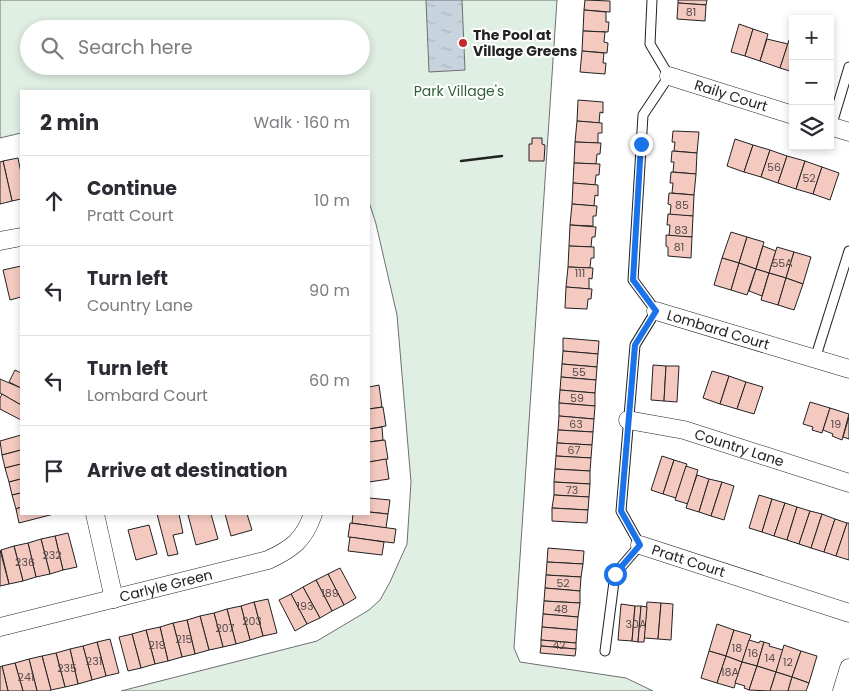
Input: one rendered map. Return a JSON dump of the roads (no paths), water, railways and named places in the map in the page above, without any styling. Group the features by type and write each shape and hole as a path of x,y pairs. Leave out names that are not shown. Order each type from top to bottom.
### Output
{"street":[{"name":"Raily Court","path":"669,76 789,114"},
{"path":"834,128 849,132"},
{"path":"0,241 20,237"},
{"name":"Lombard Court","path":"656,311 849,369"},
{"name":"Country Lane","path":"628,420 684,430 849,483"},
{"path":"95,515 114,599"},
{"name":"Carlyle Green","path":"0,627 268,560 286,552 298,543 308,528 313,515"},
{"name":"Pratt Court","path":"640,545 849,613"},
{"path":"842,691 849,668"}],"lane":[{"path":"652,0 650,44 669,76"},
{"path":"834,117 849,67"},
{"name":"Lombard Court","path":"656,311 633,280 643,115 669,76"},
{"path":"815,359 849,251"},
{"path":"640,545 621,511 635,345 656,311"},
{"name":"Pratt Court","path":"605,651 615,574 640,545"}],"water":[{"path":"426,0 462,0 465,70 429,72"}],"place":[{"name":"The Pool at Village Greens","path":"463,43"}],"park label":[{"name":"Park Village's","path":"459,91"}]}
